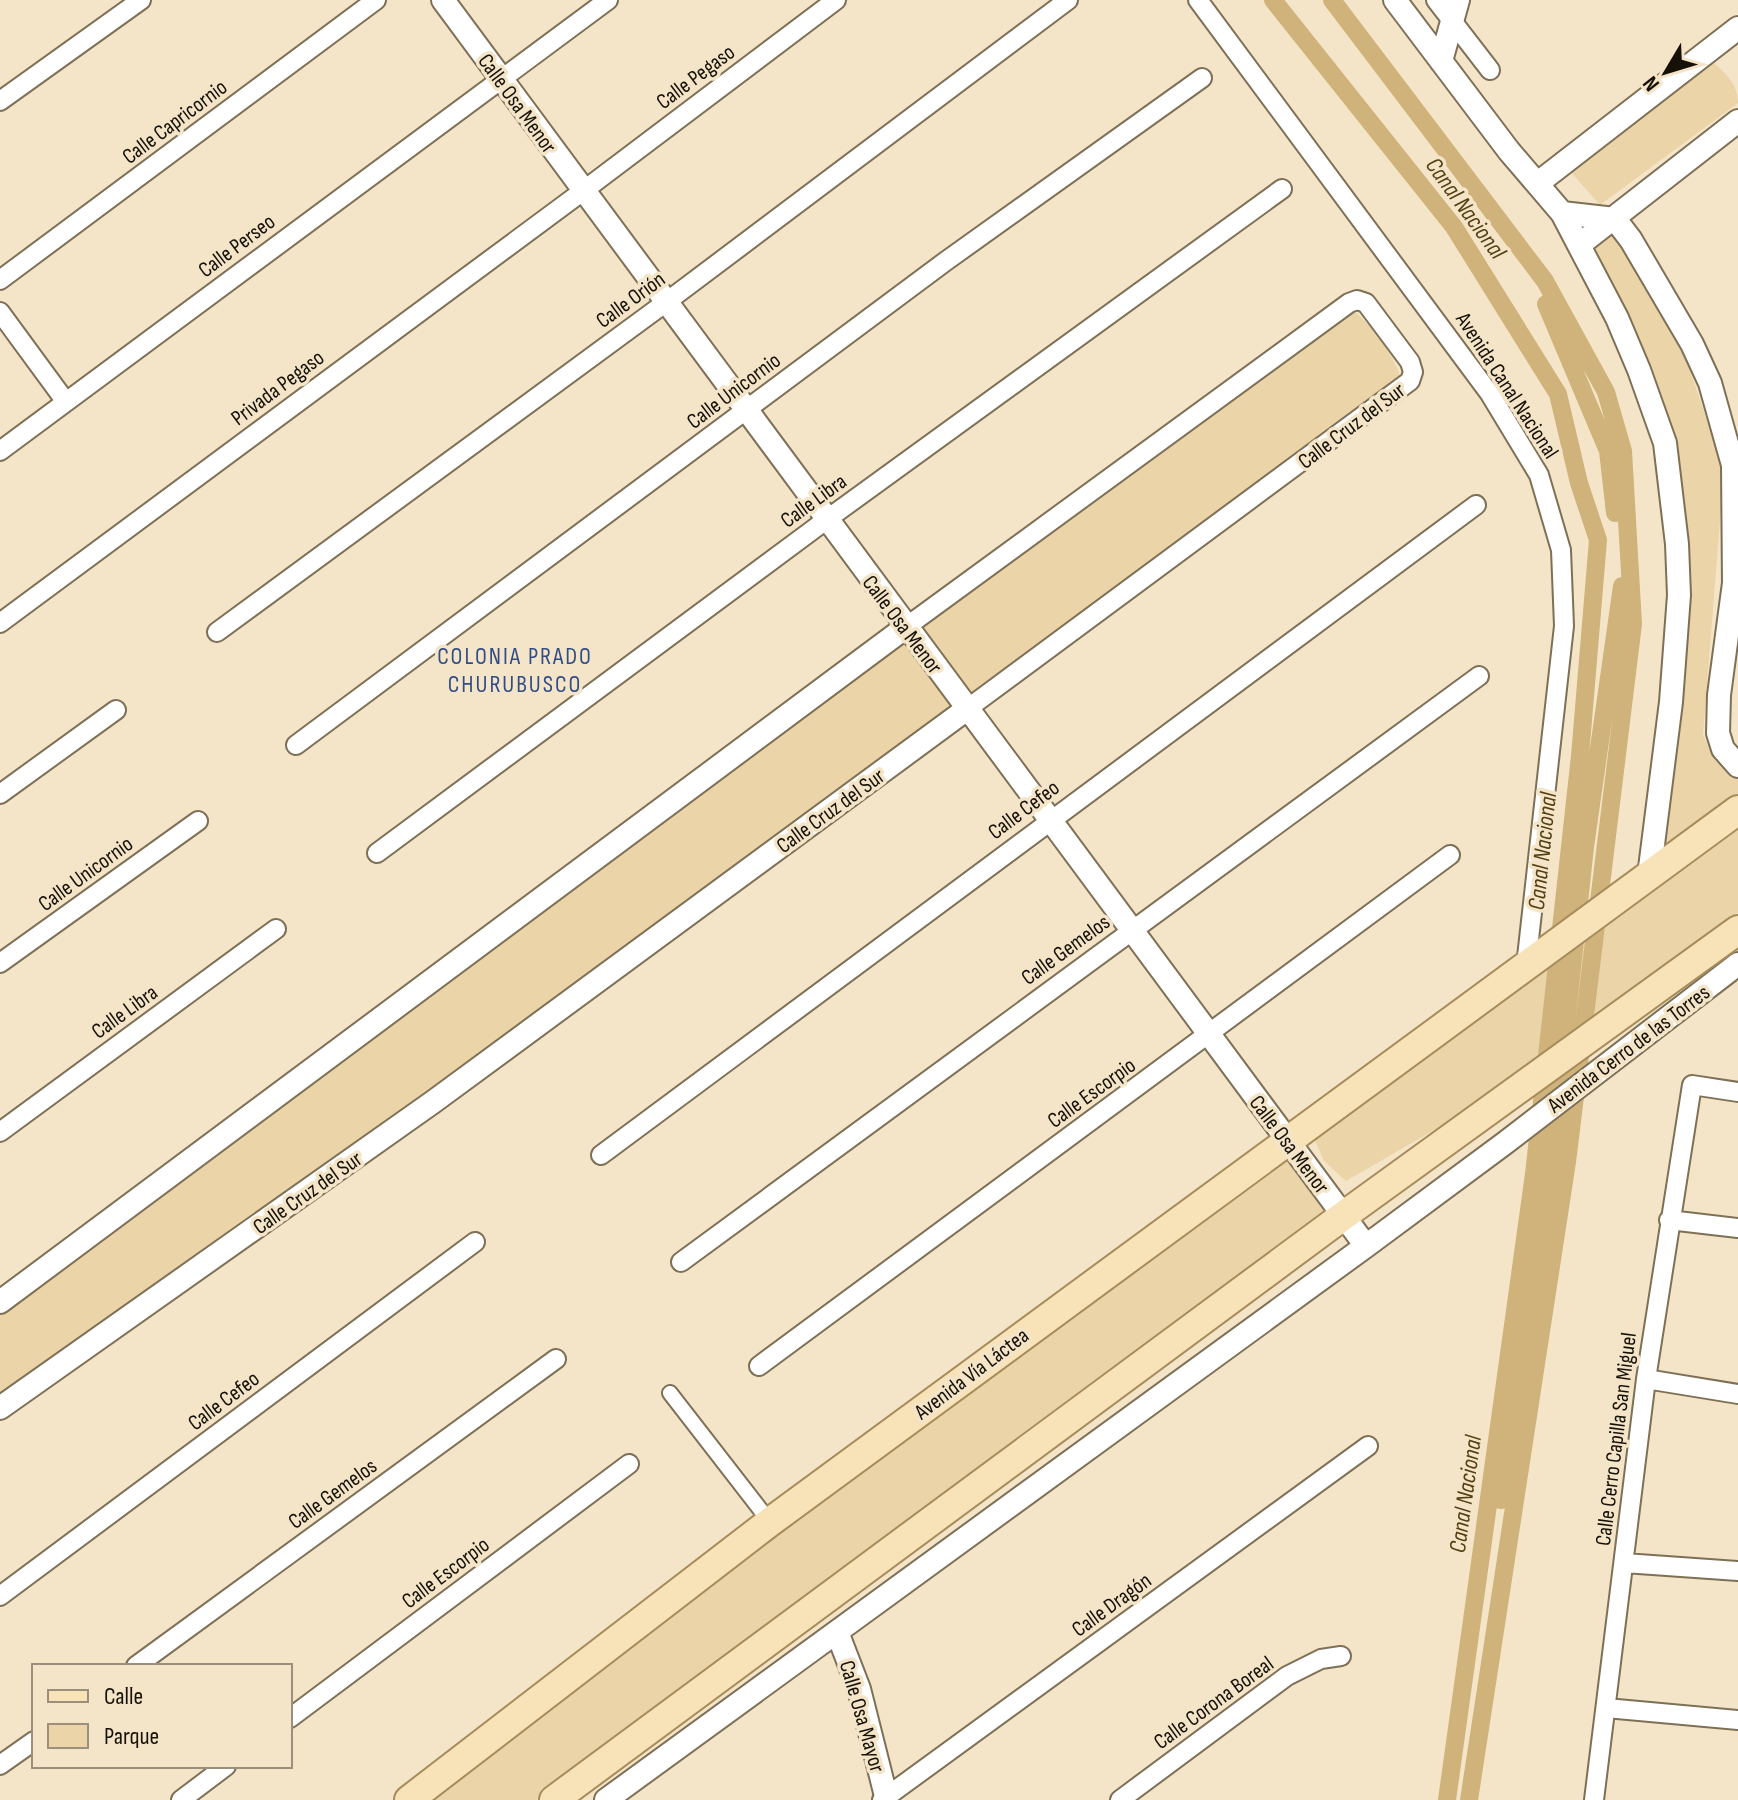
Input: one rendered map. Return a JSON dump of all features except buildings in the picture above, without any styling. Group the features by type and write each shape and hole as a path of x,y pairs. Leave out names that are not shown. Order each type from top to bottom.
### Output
{"main road":[{"path":"1533,961 1738,810"},
{"name":"Avenida Cerro de las Torres","path":"1343,1216 1738,930"},
{"name":"Avenida Vía Láctea","path":"409,1800 770,1522 1533,961"},
{"path":"554,1800 1343,1216"}],"street":[{"path":"0,101 141,0"},
{"name":"Calle Capricornio","path":"0,280 376,0"},
{"name":"Calle Osa Menor","path":"443,0 1366,1246"},
{"name":"Calle Perseo","path":"0,451 608,0"},
{"name":"Calle Pegaso","path":"583,191 836,0"},
{"name":"Calle Orión","path":"217,632 665,303 1068,0"},
{"name":"Avenida Canal Nacional","path":"1198,0 1490,394 1539,475 1561,550 1564,626 1533,961"},
{"path":"1395,0 1509,151 1562,213 1617,318 1665,443 1677,544 1679,595 1671,702 1649,876"},
{"path":"1436,0 1455,11 1490,70"},
{"path":"1441,61 1455,11"},
{"path":"1538,183 1735,37"},
{"name":"Calle Unicornio","path":"296,745 946,261 1202,78"},
{"path":"1579,245 1738,121"},
{"name":"Calle Libra","path":"377,853 826,520 1282,189"},
{"name":"Privada Pegaso","path":"0,623 583,191"},
{"path":"1562,213 1615,219 1631,240 1692,344 1710,383 1733,465 1734,583 1719,695 1718,733 1723,749 1738,766"},
{"name":"Calle Cruz del Sur","path":"0,1302 906,627 1349,303 1357,300 1366,303 1410,362 1413,372 1410,381 433,1102 0,1408"},
{"path":"0,312 66,402"},
{"name":"Calle Cefeo","path":"601,1155 1476,505"},
{"name":"Calle Gemelos","path":"681,1262 1479,676"},
{"path":"0,794 116,710"},
{"name":"Calle Unicornio","path":"0,963 198,821"},
{"name":"Calle Escorpio","path":"759,1366 1450,855"},
{"name":"Calle Libra","path":"0,1132 276,929"},
{"name":"Avenida Cerro de las Torres","path":"1366,1246 1737,966"},
{"name":"Calle Cerro Capilla San Miguel","path":"1594,1800 1646,1379 1692,1085 1738,1092"},
{"path":"1669,1220 1738,1228"},
{"name":"Calle Cefeo","path":"0,1596 475,1242"},
{"path":"606,1800 1366,1246"},
{"name":"Calle Gemelos","path":"139,1664 556,1359"},
{"path":"1646,1379 1738,1394"},
{"path":"670,1393 770,1522"},
{"name":"Calle Dragón","path":"885,1799 1368,1446"},
{"name":"Calle Escorpio","path":"292,1717 629,1464"},
{"path":"1624,1563 1738,1571"},
{"name":"Calle Osa Mayor","path":"837,1632 859,1689 885,1799"},
{"name":"Calle Corona Boreal","path":"1120,1800 1287,1676 1321,1659 1341,1656"},
{"path":"1606,1708 1738,1720"},
{"path":"0,1765 32,1742"},
{"path":"181,1800 223,1768"}],"green space":[{"path":"1713,62 1734,85 1738,103 1600,205 1569,170"},
{"path":"1612,231 1629,249 1683,350 1724,470 1703,735 1717,758 1738,776 1738,799 1665,851 1684,582 1669,439 1593,242"},
{"path":"1350,309 1365,321 1381,341 1395,363 1401,381 988,688 0,1402 0,1310"},
{"path":"1738,828 1738,913 1467,1111 1346,1181 1324,1161 1312,1134"},
{"path":"1279,1150 1327,1214 536,1800 416,1800"}],"waterway":[{"name":"Canal Nacional","path":"1273,0 1454,227 1558,394 1579,483 1598,540 1580,756 1534,1174 1447,1800"},
{"name":"Canal Nacional","path":"1332,0 1545,281 1606,392 1623,451 1633,624 1567,1162 1469,1800"},
{"name":"Canal Nacional","path":"1546,304 1608,451 1615,513"},
{"name":"Canal Nacional","path":"1501,1500 1555,1125 1585,847 1622,586"}],"district":[{"name":"COLONIA PRADO CHURUBUSCO","path":"515,670"}]}
